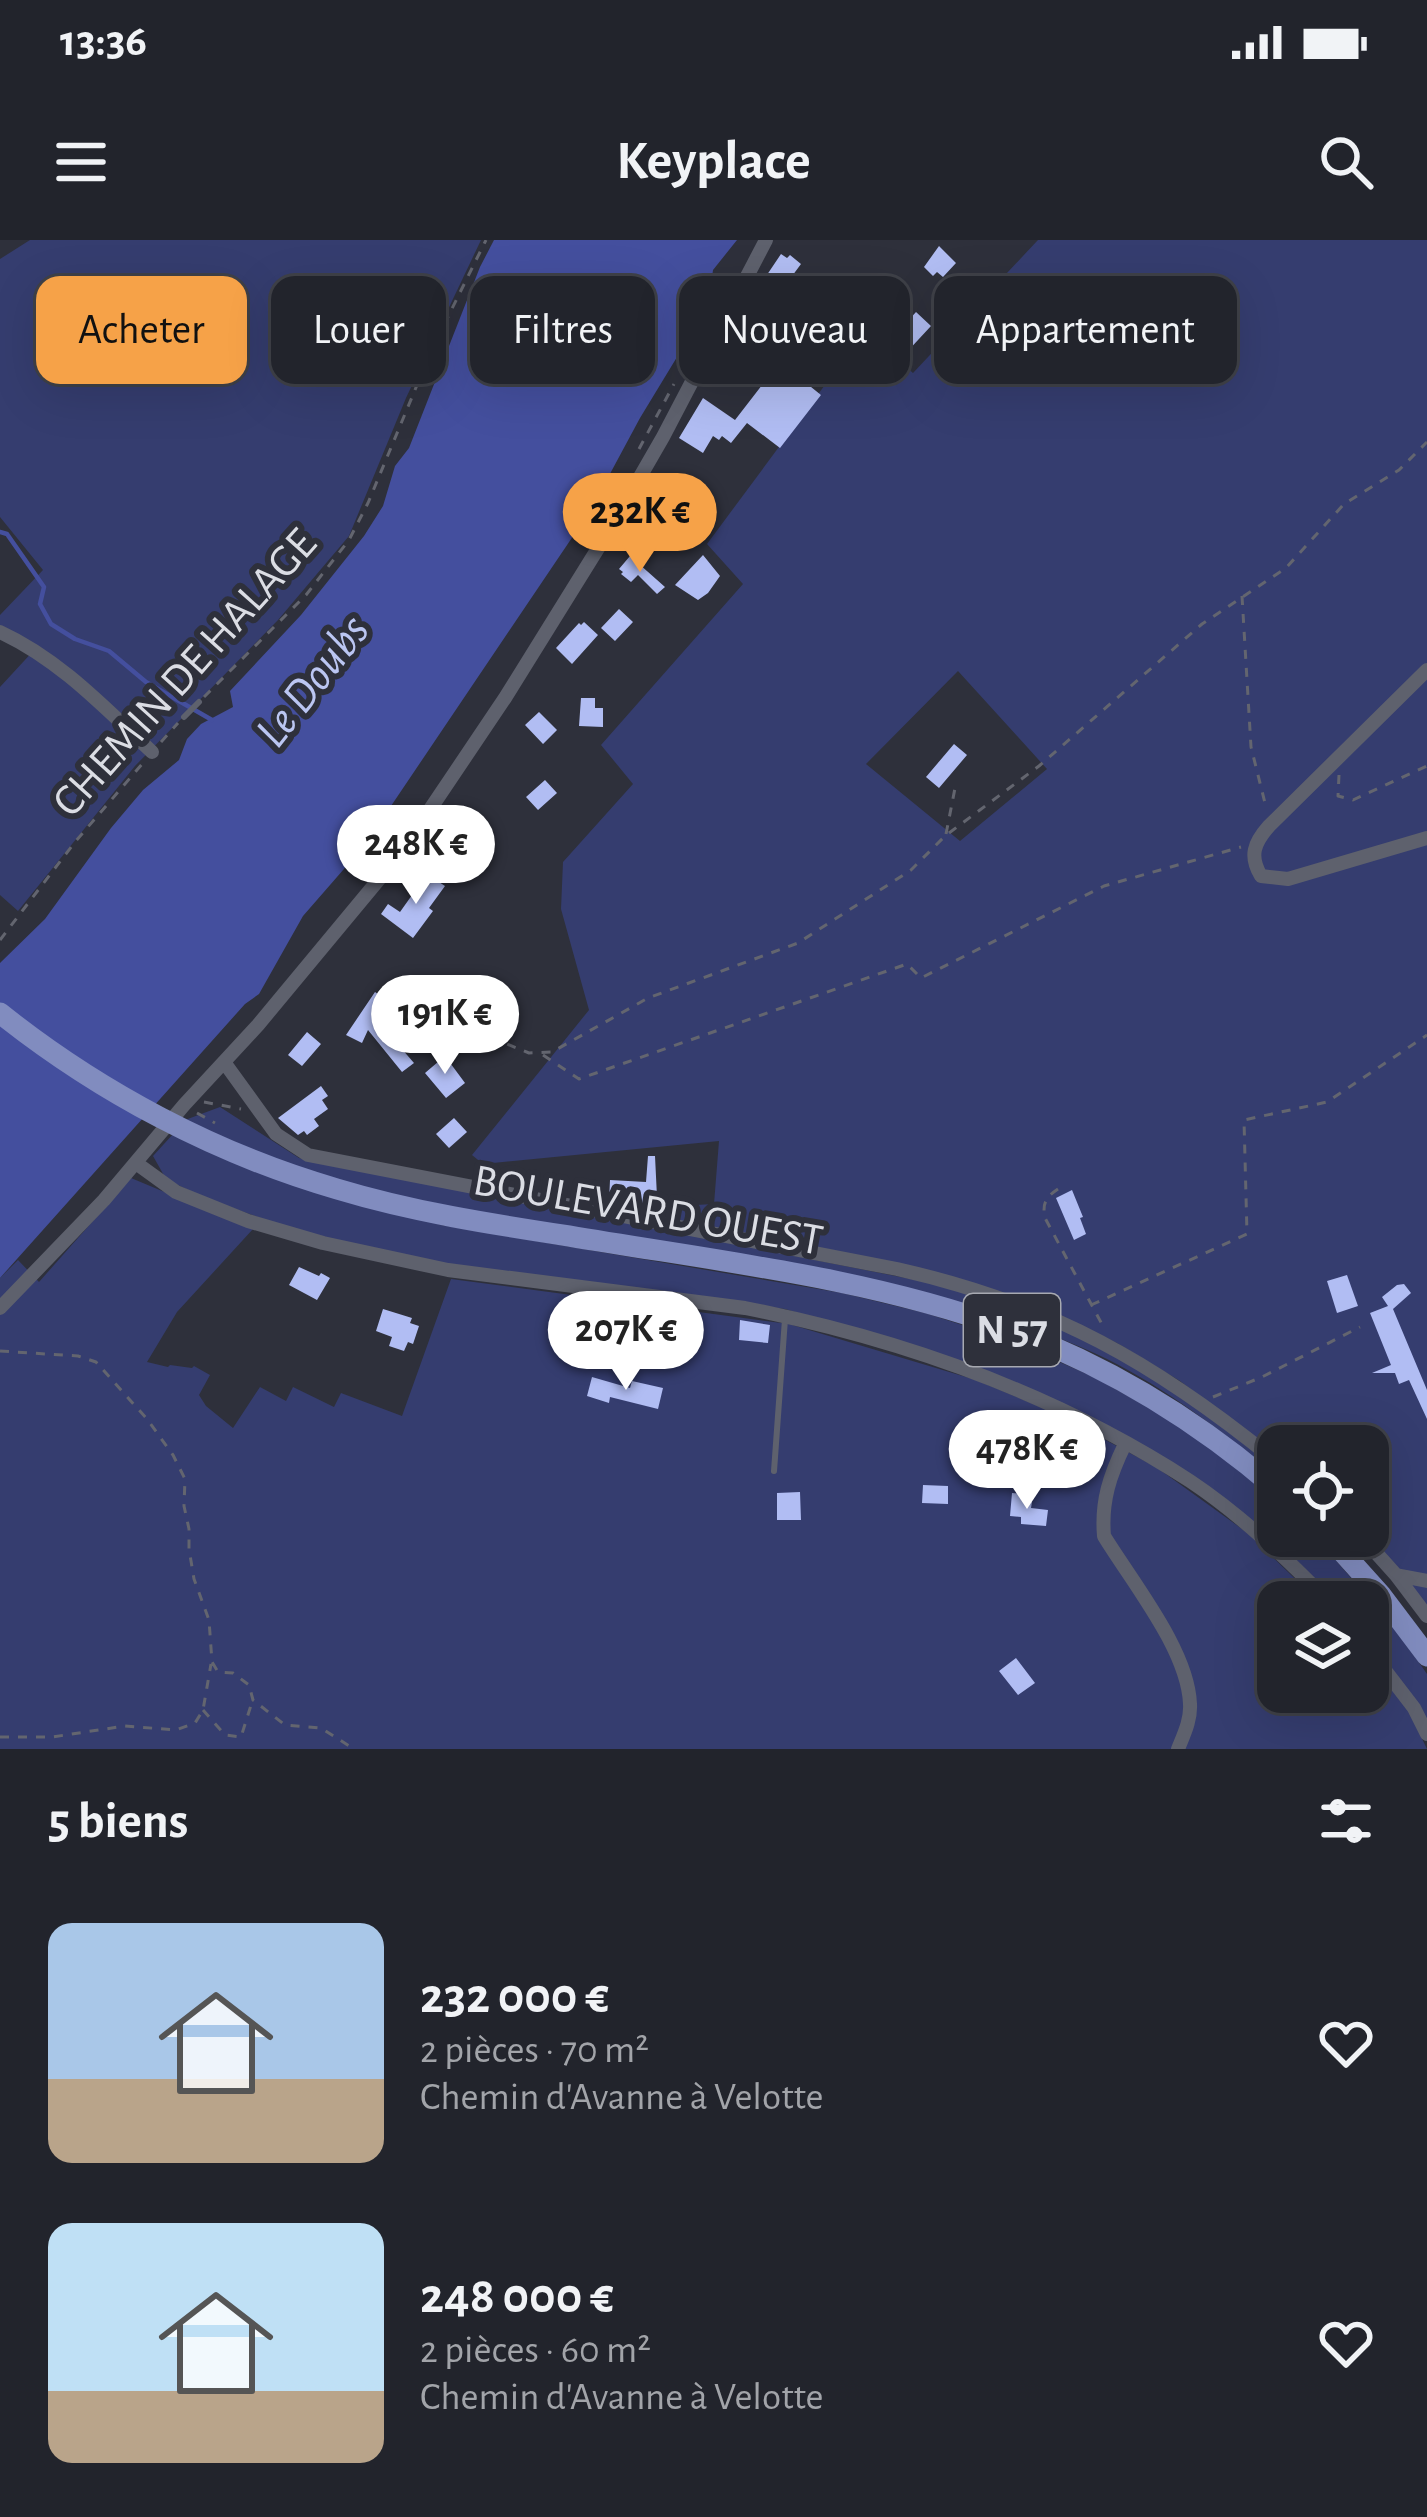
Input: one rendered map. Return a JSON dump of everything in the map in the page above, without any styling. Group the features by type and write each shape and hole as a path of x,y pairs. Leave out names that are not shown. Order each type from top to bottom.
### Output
{"main road":[{"name":"BOULEVARD OUEST","path":"0,1013 82,1072 182,1116 242,1156 283,1171 466,1220 852,1285 1004,1327 1150,1396 1257,1473"},
{"path":"1347,1557 1427,1656"}],"street":[{"path":"0,1308 182,1116 400,854 505,698 632,492 766,240"},
{"path":"0,632 28,645 82,686 152,752"},
{"path":"1427,670 1269,826 1254,843 1254,865 1261,876 1288,879 1427,838"},
{"path":"224,1062 285,1143 320,1159 933,1277 1020,1304 1101,1341 1201,1402 1257,1446"},
{"path":"136,1163 176,1192 323,1244 448,1270 785,1316 998,1382 1075,1416 1191,1482 1256,1532 1307,1581"},
{"path":"1125,1444 1105,1493 1104,1536 1175,1648 1191,1706 1178,1749"},
{"path":"1380,1557 1427,1616"},
{"path":"1396,1575 1427,1581"},
{"path":"1389,1675 1427,1734"}],"lane":[{"name":"CHEMIN DE HALAGE","path":"184,717 200,702"},
{"path":"774,1471 785,1316"}],"path":[{"name":"CHEMIN DE HALAGE","path":"200,702 306,595 349,540 486,240"},
{"path":"632,462 674,384"},
{"path":"541,1054 647,998 798,943 910,870 945,836 1039,766 1140,676 1242,595 1286,568 1344,504 1399,470 1427,442"},
{"path":"1242,595 1251,747 1269,826"},
{"name":"CHEMIN DE HALAGE","path":"0,940 75,842 184,717"},
{"path":"1340,754 1338,796 1353,800 1427,766"},
{"path":"945,836 956,783"},
{"path":"404,1015 455,1023 541,1054 579,1079 908,964 921,978 1104,886 1254,843"},
{"path":"1091,1305 1247,1234 1244,1120 1327,1102 1427,1035"},
{"path":"182,1116 200,1102 260,1114"},
{"path":"182,1116 215,1123 212,1130"},
{"path":"1058,1189 1047,1196 1045,1218 1104,1329 1101,1341"},
{"path":"1201,1402 1360,1327"},
{"path":"0,1352 79,1356 96,1362 173,1455 184,1479 189,1549 209,1620 212,1663 203,1710 196,1723 176,1730 125,1726 52,1737 0,1737"},
{"path":"212,1663 218,1672 232,1673 249,1685 253,1700 285,1725 321,1728 354,1749"},
{"path":"203,1710 225,1735 241,1737 253,1700"}],"shaded area":[{"path":"30,240 481,240 446,314 446,276 271,276 271,384 413,384 349,536 278,620 135,766 18,911 0,895 0,687 36,648 0,629 0,615 43,570 0,517 0,259"},
{"path":"1038,240 1427,240 1427,1610 1384,1557 1389,1557 1389,1425 1257,1425 1257,1440 1180,1381 1117,1343 1020,1297 891,1262 659,1217 658,1207 714,1204 719,1141 483,1164 472,1155 589,1010 561,909 563,862 633,784 601,745 743,584 707,544 826,384 910,384 910,370 913,373 934,351 934,384 1237,384 1237,276 1004,276","holes":["958,671 1047,769 960,841 866,764"]},
{"path":"220,1107 299,1158 941,1285 1021,1309 1108,1351 1167,1387 1257,1452 1257,1460 1130,1371 1011,1319 375,1191 273,1159 185,1120"},
{"path":"174,1133 441,1225 842,1293 1006,1339 1094,1377 1176,1423 1239,1470 1257,1486 1257,1530 1214,1491 924,1350 785,1309 453,1265 306,1234 204,1198 166,1179 153,1156"},
{"path":"131,1178 253,1229 177,1312 147,1362 194,1366 210,1375 199,1395 233,1428 260,1387 286,1401 293,1387 334,1407 341,1393 402,1416 451,1279 789,1324 976,1380 1055,1413 1156,1467 1249,1534 1257,1542 1257,1557 1273,1557 1297,1581 1257,1581 1257,1713 1389,1713 1389,1684 1427,1749 0,1749 0,1278 18,1260 39,1282"},
{"path":"1287,1557 1333,1557 1354,1581 1314,1581"},
{"path":"1389,1622 1427,1674 1427,1722 1389,1664"}],"water":[{"name":"Le Doubs","path":"494,240 737,240 712,276 679,276 679,354 590,511 364,846 303,916 259,994 245,1004 0,1278 0,963 45,919 143,790 179,760 187,739 201,724 233,707 230,691 301,615 364,536 383,506 395,466 409,448 434,384 446,384 446,354 470,292 470,384 655,384 655,276 476,276"}],"building":[{"path":"939,246 956,263 944,276 937,272 933,276 924,267"},
{"path":"781,254 801,264 792,276 766,276"},
{"path":"916,312 931,326 910,349 910,319"},
{"path":"763,384 807,384 821,395 780,448 747,423 731,443 713,436 703,453 679,438 703,398 735,420"},
{"path":"678,484 698,501 686,515 666,498"},
{"path":"703,555 720,576 698,600 675,585"},
{"path":"630,556 665,587 657,594 638,575 631,582 621,574 619,569"},
{"path":"619,609 633,622 615,641 601,628"},
{"path":"584,622 598,635 572,664 556,648"},
{"path":"581,698 595,698 595,708 603,708 603,727 579,726"},
{"path":"539,712 557,730 543,744 525,725"},
{"path":"954,744 967,755 939,788 926,777"},
{"path":"545,780 557,793 538,810 526,797"},
{"path":"427,874 445,886 413,938 381,914 388,904 400,912"},
{"path":"375,992 395,1006 382,1026 414,1063 402,1072 368,1030 362,1043 346,1035"},
{"path":"307,1032 321,1044 302,1066 288,1055"},
{"path":"445,1056 465,1083 446,1098 425,1073"},
{"path":"321,1086 328,1096 322,1100 328,1109 314,1119 319,1126 298,1135 278,1118"},
{"path":"454,1118 467,1132 449,1148 436,1134"},
{"path":"648,1156 655,1156 657,1197 645,1197 644,1203 609,1202 610,1180 646,1182"},
{"path":"1072,1190 1086,1234 1074,1240 1056,1198"},
{"path":"299,1267 330,1278 317,1300 289,1285"},
{"path":"1347,1275 1358,1306 1337,1313 1327,1281"},
{"path":"1404,1284 1411,1293 1393,1309 1427,1390 1427,1419 1409,1380 1399,1384 1395,1373 1372,1373 1391,1365 1370,1313 1388,1306 1382,1297"},
{"path":"383,1309 412,1318 410,1323 419,1326 413,1344 408,1342 404,1351 389,1346 392,1337 376,1331"},
{"path":"740,1320 770,1325 768,1343 739,1340"},
{"path":"592,1377 630,1388 632,1381 663,1388 658,1409 587,1396"},
{"path":"923,1485 948,1486 948,1504 922,1503"},
{"path":"800,1492 801,1520 777,1520 777,1493"},
{"path":"1012,1493 1024,1494 1031,1508 1048,1510 1046,1526 1021,1524 1021,1517 1010,1516"},
{"path":"1016,1658 1035,1683 1018,1695 999,1671"}],"waterway":[{"path":"0,532 7,534 44,587 40,604 51,624 109,651 146,682 212,720"}]}
